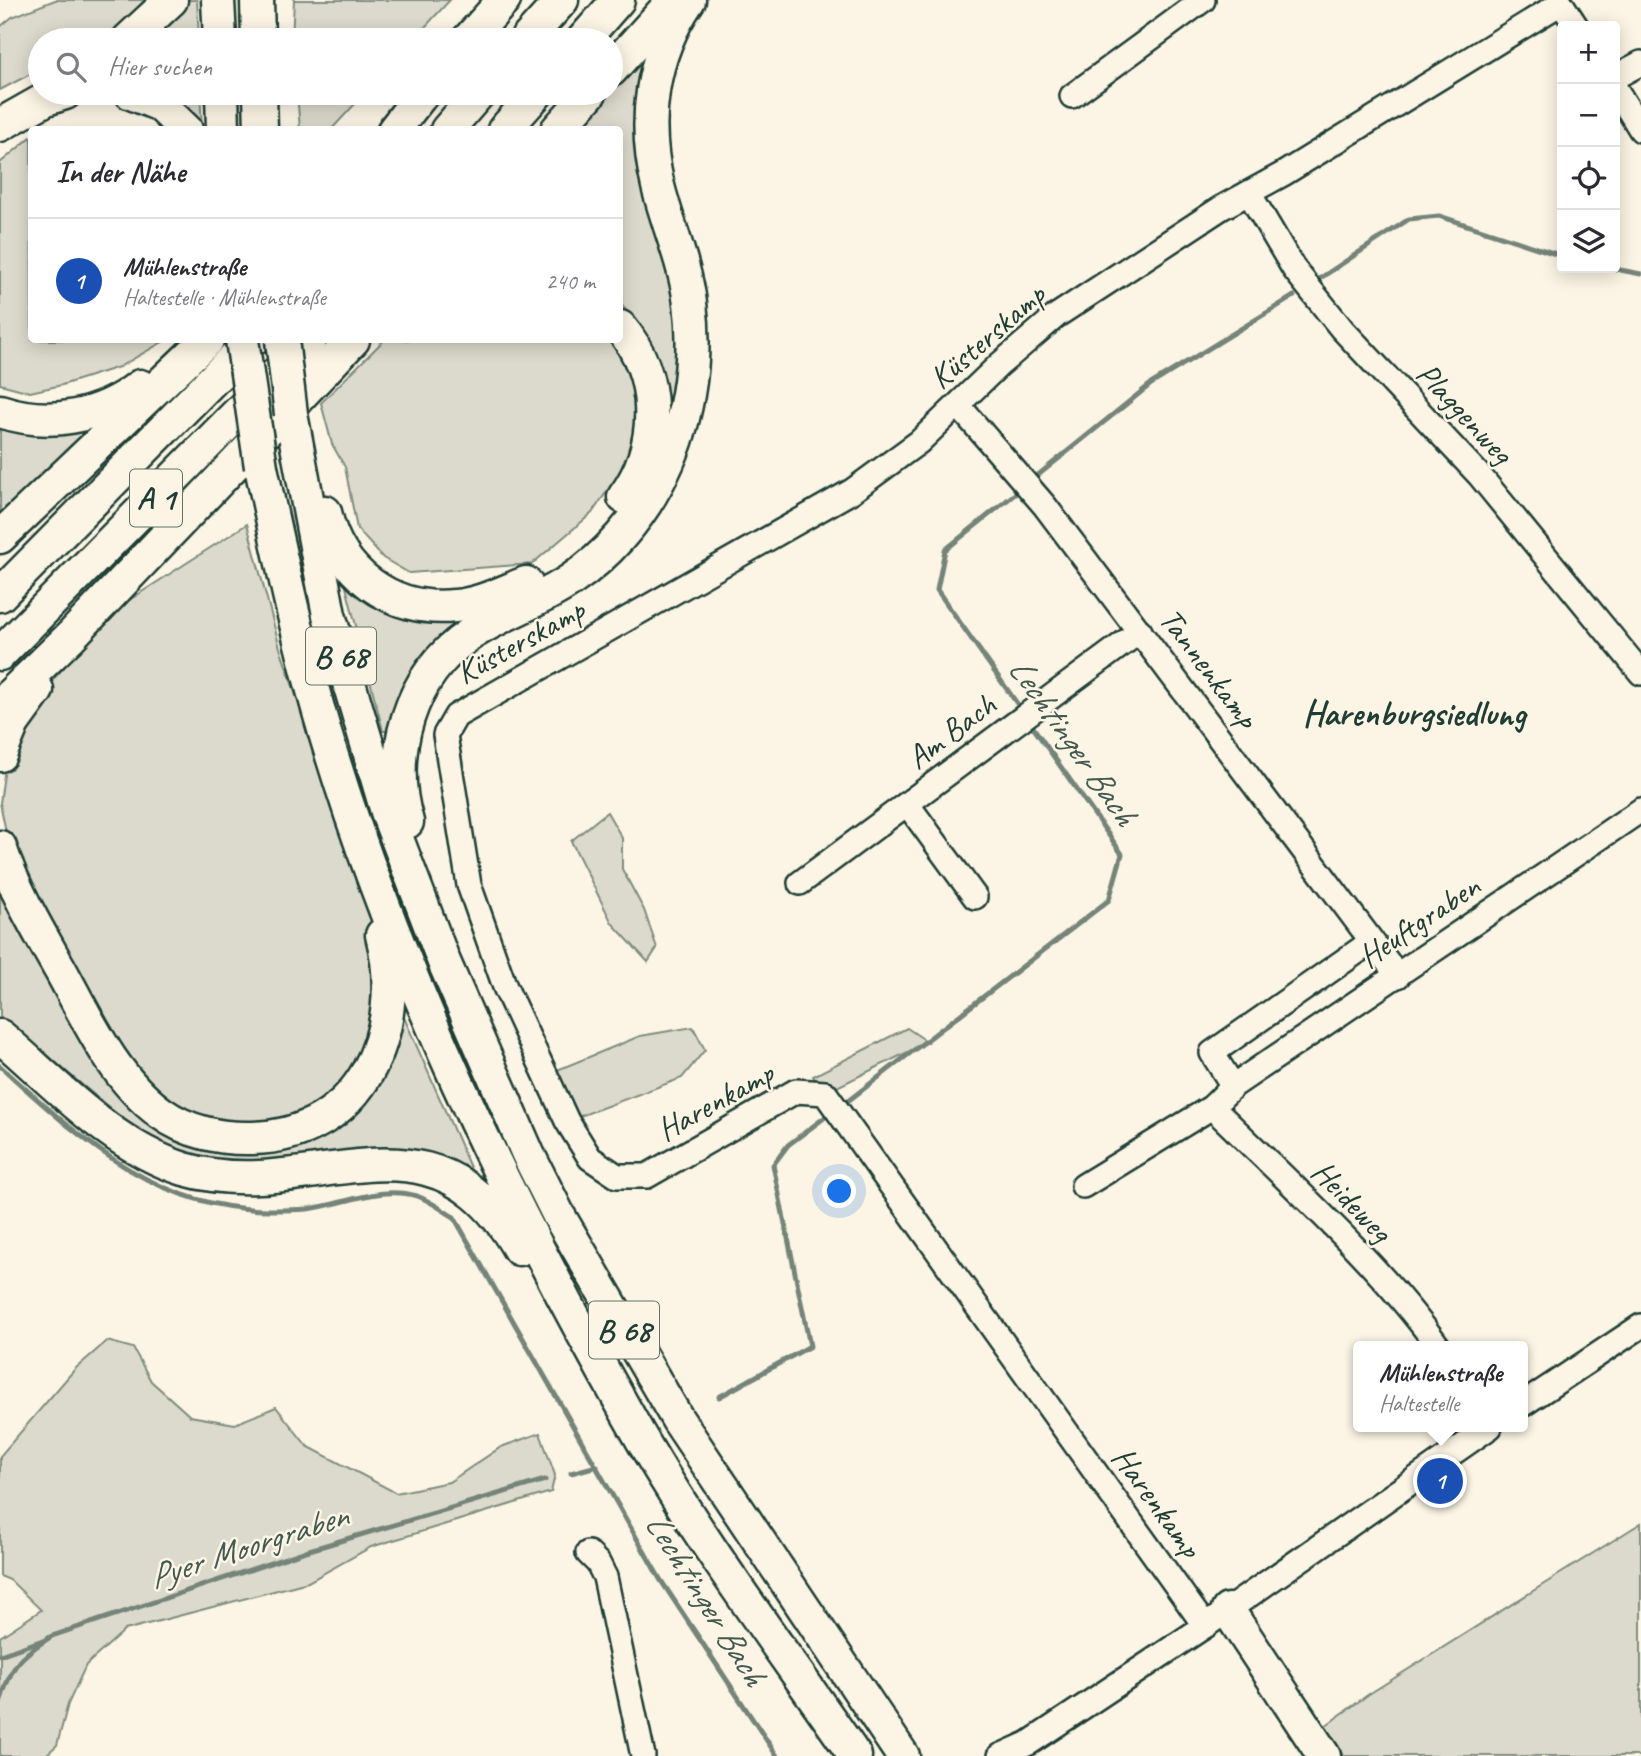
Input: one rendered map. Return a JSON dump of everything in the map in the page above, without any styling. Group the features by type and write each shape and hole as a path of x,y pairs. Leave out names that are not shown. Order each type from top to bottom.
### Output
{"highway":[{"path":"141,28 171,0"},
{"path":"218,0 219,28"},
{"path":"257,0 258,28"},
{"path":"479,28 504,0"},
{"path":"537,28 562,0"},
{"path":"594,28 618,0"},
{"path":"623,57 674,0"},
{"path":"410,874 415,846 403,808 398,767 404,728 421,686 439,662 467,637 495,619 542,599 573,579 607,550 633,521 659,482 679,435 689,390 694,343 684,270 658,187 651,150 650,115 654,80 662,49 689,0"},
{"path":"0,100 28,85"},
{"path":"0,125 35,105"},
{"path":"158,105 182,126"},
{"path":"222,105 223,126"},
{"path":"260,105 261,126"},
{"path":"397,126 414,105"},
{"path":"451,126 469,105"},
{"path":"508,126 526,105"},
{"path":"561,126 579,105"},
{"path":"293,423 311,447 328,526 341,555 365,582 394,598 425,607 456,606 491,598 532,580 571,555 609,517 635,482 650,446 652,407 643,368 623,332"},
{"name":"B 68","path":"242,343 261,467 291,607 326,733 382,899 431,1022 488,1149 628,1416 682,1504 855,1756"},
{"name":"A 1","path":"0,595 249,343"},
{"name":"B 68","path":"282,343 293,423 329,615 388,815 444,962 528,1154 559,1216 678,1420 902,1754"},
{"name":"A 1","path":"0,654 307,343"},
{"path":"0,705 71,636 350,343"},
{"path":"0,411 19,417 48,420 75,417 125,397 174,359 201,347"},
{"path":"0,537 201,347"},
{"path":"0,755 13,723 71,636"},
{"path":"0,847 18,895 100,1042 129,1082 162,1113 195,1130 232,1139 270,1138 306,1127 335,1110 357,1088 375,1060 387,1027 390,991 388,961 380,930 382,899"},
{"path":"0,1036 110,1130 145,1153 183,1169 220,1176 259,1177 392,1164 425,1167 453,1178 480,1195 498,1214 605,1397 628,1416"},
{"path":"1216,1618 1325,1756"}],"street":[{"path":"1072,96 1202,0"},
{"path":"1560,1 1573,21"},
{"name":"Küsterskamp","path":"456,716 852,491 919,442 999,365 1056,316 1560,1"},
{"path":"1620,74 1641,63"},
{"path":"1620,96 1641,130"},
{"name":"Plaggenweg","path":"1249,193 1294,269 1342,329 1480,476 1641,673"},
{"name":"Tannenkamp","path":"958,405 1045,506 1398,976"},
{"name":"Am Bach","path":"800,883 1140,631"},
{"name":"Harenkamp","path":"456,716 445,735 469,885 505,987 568,1121 590,1158 617,1176 647,1176 796,1091 825,1093 1216,1618"},
{"path":"908,805 975,897"},
{"name":"Heuftgraben","path":"1083,1186 1212,1107 1233,1086 1641,810"},
{"name":"Heuftgraben","path":"1233,1086 1212,1053 1370,942"},
{"name":"Heideweg","path":"1212,1107 1352,1248 1414,1314 1434,1341"},
{"path":"1528,1401 1641,1326"},
{"path":"1000,1756 1029,1743 1216,1618 1483,1432"},
{"path":"588,1553 598,1563 605,1577 643,1756"}],"shaded area":[{"path":"55,0 156,0 124,28 28,28 28,75 0,90 0,27 12,17"},
{"path":"182,0 197,0 198,28 156,28"},
{"path":"294,0 450,0 424,28 293,28"},
{"path":"657,37 671,272 680,344 675,387 663,438 657,382 650,350 623,307 623,126 579,126 598,105 623,105 623,76"},
{"path":"171,105 201,105 202,126 195,126"},
{"path":"298,105 354,105 335,126 300,126"},
{"path":"28,140 28,343 161,343 119,367 62,385 30,392 0,384 0,163"},
{"path":"381,343 615,343 630,366 641,412 627,462 592,513 532,564 409,573 383,558 357,529 345,467 332,444 321,403"},
{"path":"0,418 99,421 0,515"},
{"path":"247,524 280,648 381,949 383,1007 349,1087 313,1110 245,1129 205,1119 168,1102 135,1069 72,969 10,851 0,803 7,753 37,698 114,610"},
{"path":"345,583 506,602 391,731 383,731"},
{"path":"607,812 622,838 622,869 644,910 657,948 648,962 612,923 571,841"},
{"path":"0,873 167,1127 300,1138 399,1006 476,1181 249,1167 172,1150 123,1119 0,1016"},
{"path":"693,1027 705,1050 682,1078 567,1121 545,1075 640,1036"},
{"path":"907,1028 928,1042 825,1093 813,1076"},
{"path":"107,1341 133,1348 151,1381 190,1416 235,1424 276,1407 307,1446 396,1493 449,1482 501,1447 540,1433 555,1475 551,1492 371,1547 308,1582 125,1630 86,1665 68,1704 57,1745 45,1756 0,1756 0,1637 41,1610 10,1580 0,1576 0,1456 75,1369"},
{"path":"1641,1523 1641,1756 1343,1756 1325,1726 1369,1694"}],"waterway":[{"name":"Lechtinger Bach","path":"1316,281 1409,219 1439,216 1557,254"},
{"name":"Lechtinger Bach","path":"1620,270 1641,274"},
{"name":"Lechtinger Bach","path":"1032,480 1151,384 1294,296"},
{"name":"Lechtinger Bach","path":"1021,489 945,550 937,590 1023,712"},
{"name":"Lechtinger Bach","path":"840,1107 1109,900 1122,854 1028,720"},
{"path":"0,1066 60,1119 122,1165 155,1183 190,1197 228,1207 288,1210 321,1207 375,1194 403,1193 422,1198 454,1217 660,1579 777,1756"},
{"name":"Lechtinger Bach","path":"719,1397 810,1346 773,1165 788,1145 832,1112"},
{"name":"Pyer Moorgraben","path":"571,1473 597,1466"},
{"name":"Pyer Moorgraben","path":"0,1703 17,1664 31,1650 52,1636 306,1551 545,1480"},
{"path":"0,1655 40,1641"}],"place":[{"name":"Mühlenstraße","path":"1440,1481"}],"district":[{"name":"Harenburgsiedlung","path":"1414,713"}]}
